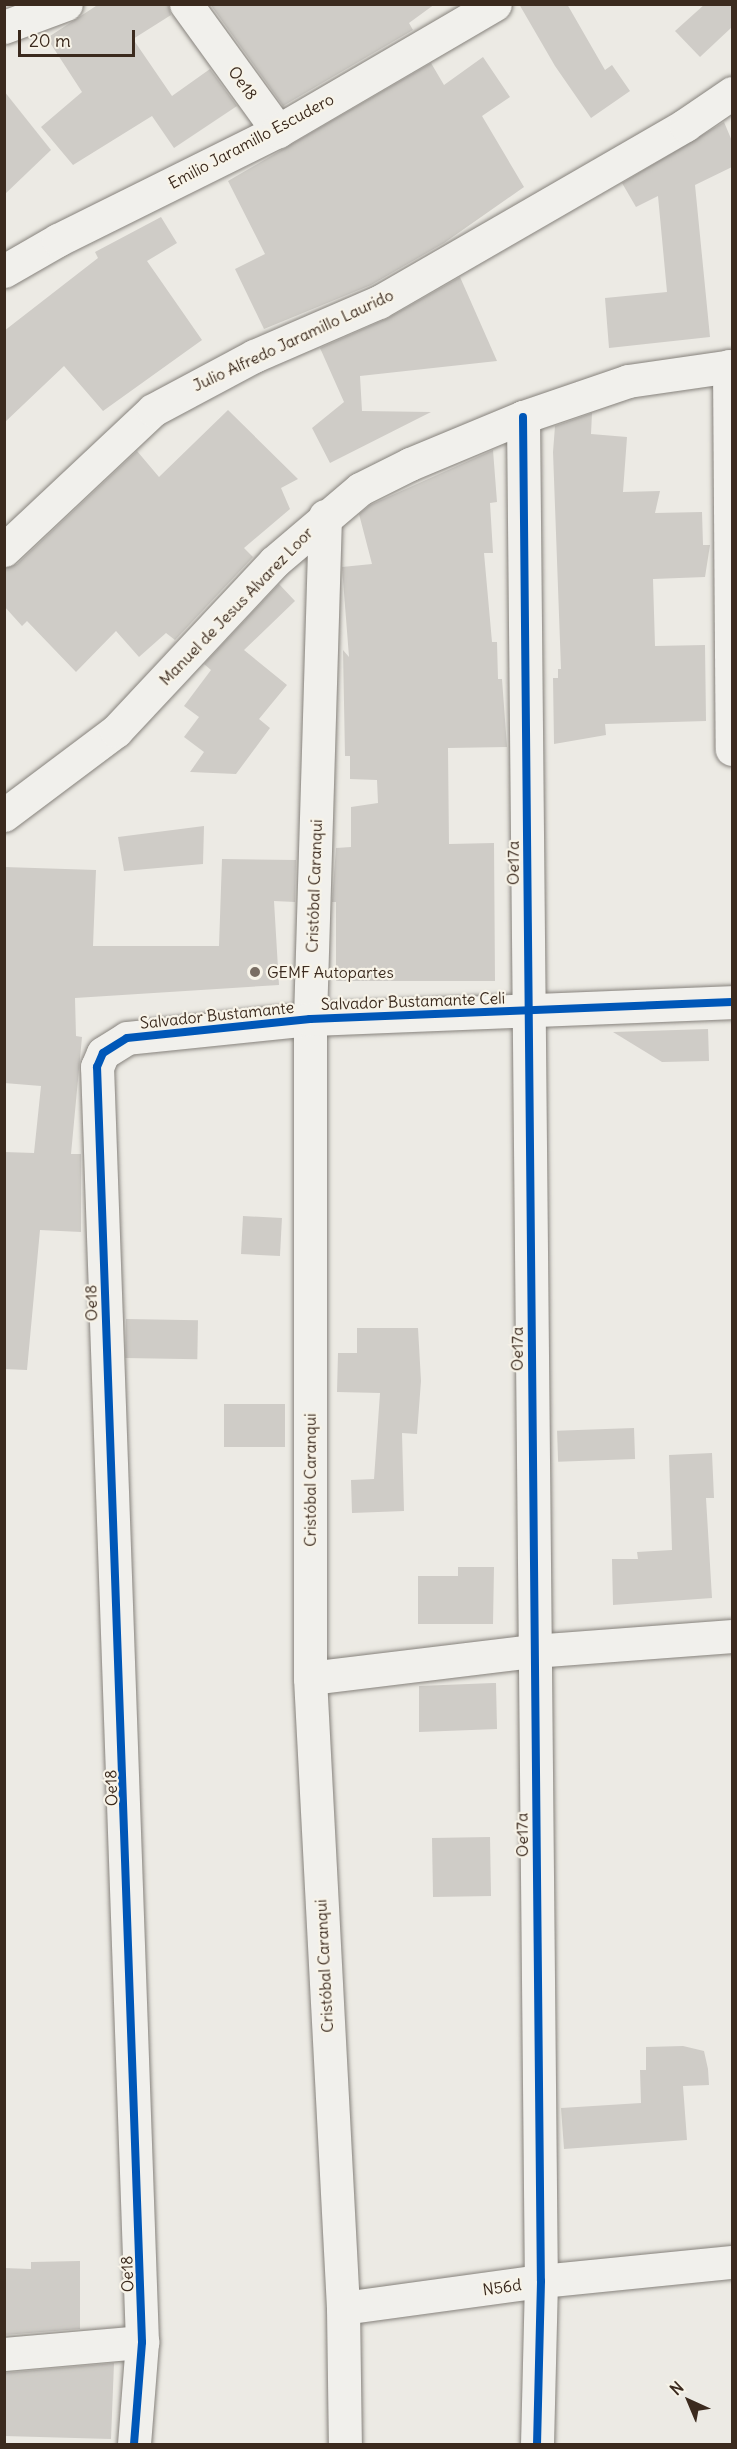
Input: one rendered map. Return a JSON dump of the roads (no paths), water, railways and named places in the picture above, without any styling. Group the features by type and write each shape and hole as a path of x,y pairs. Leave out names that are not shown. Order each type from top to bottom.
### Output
{"street":[{"path":"4,27 66,4"},
{"name":"Oe18","path":"186,4 278,131"},
{"name":"Emilio Jaramillo Escudero","path":"4,271 58,240 278,131 495,4"},
{"name":"Julio Alfredo Jaramillo Laurido","path":"4,550 153,410 254,356 379,302 685,125 732,93"},
{"path":"731,366 732,749"},
{"name":"Manuel de Jesus Alvarez Loor","path":"4,815 116,731 274,562 325,516 360,489 410,464 524,417 628,381 731,366"},
{"name":"Oe17a","path":"524,417 527,1009 541,2281 537,2445"},
{"name":"Cristóbal Caranqui","path":"325,516 310,1019 310,1678 343,2308 345,2445"},
{"name":"Salvador Bustamante Celi","path":"310,1019 732,1002"},
{"name":"Salvador Bustamante","path":"127,1038 310,1019"},
{"name":"Oe18","path":"127,1038 103,1053 97,1067 96,1086 122,1696 142,2342 134,2445"},
{"path":"310,1678 533,1651 732,1636"},
{"name":"N56d","path":"343,2308 541,2281 732,2262"},
{"path":"4,2354 142,2342"}],"place":[{"name":"GEMF Autopartes","path":"255,972"}]}
